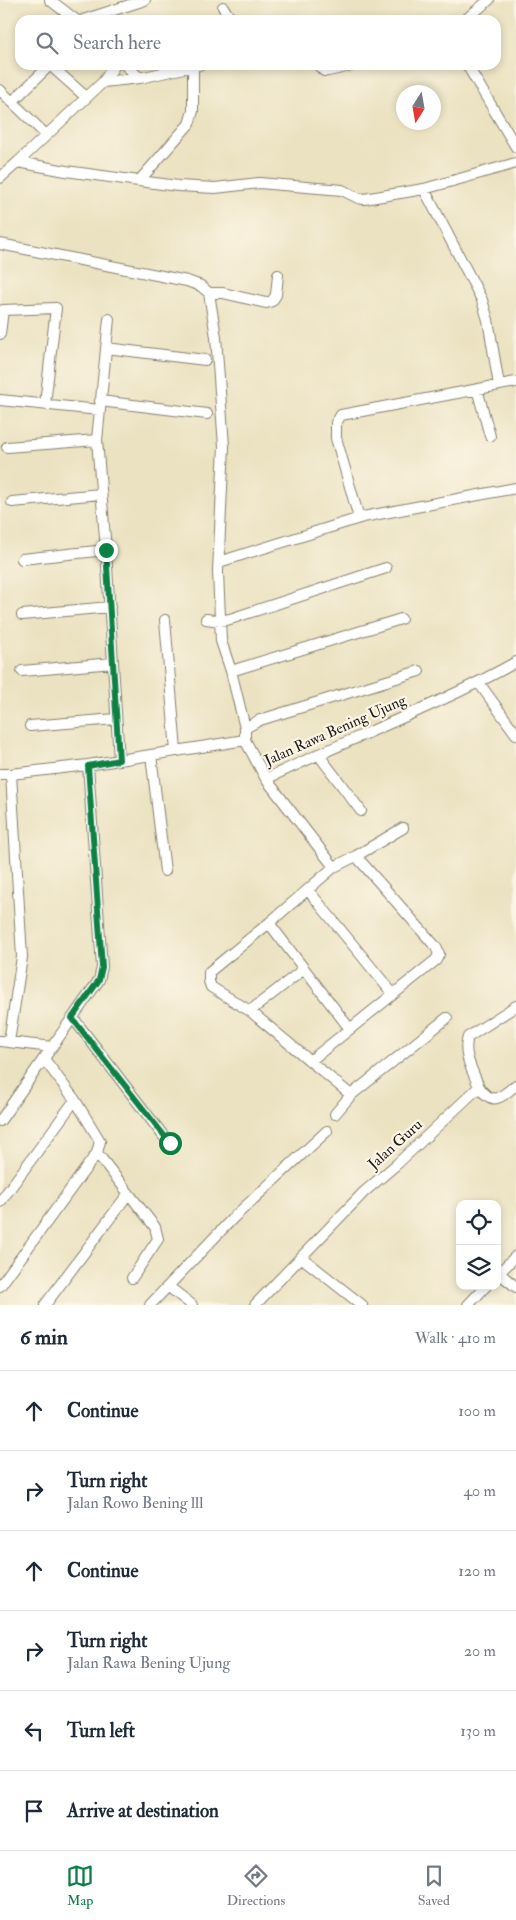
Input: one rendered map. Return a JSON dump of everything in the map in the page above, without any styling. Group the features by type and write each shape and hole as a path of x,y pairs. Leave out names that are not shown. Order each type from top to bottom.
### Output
{"street":[{"path":"50,0 70,15"},
{"path":"98,15 145,0"},
{"path":"471,15 489,0"},
{"path":"224,7 228,15"},
{"path":"12,102 45,70"},
{"path":"56,70 86,97"},
{"path":"0,178 45,134 103,82 111,70"},
{"path":"131,70 140,78"},
{"path":"103,82 140,78 177,70"},
{"path":"139,181 189,124 193,111 196,70"},
{"path":"323,70 328,72 336,70"},
{"path":"469,70 516,147"},
{"path":"0,90 45,134"},
{"path":"18,162 66,171 178,186 215,188 259,182 342,190 364,199 424,189 516,163"},
{"path":"424,189 482,300 488,320 499,385"},
{"path":"0,244 187,281 201,286 209,293 216,336 224,446 219,562 221,641 231,671 245,740"},
{"path":"209,293 223,293 266,303 272,301 276,295 278,275"},
{"path":"0,334 3,310 56,308 45,404"},
{"path":"109,319 97,440 110,607 119,760"},
{"path":"106,348 205,360"},
{"path":"359,518 336,438 336,424 341,415 516,382"},
{"path":"477,390 490,436"},
{"path":"0,400 45,404 100,405 207,414"},
{"path":"7,447 97,440"},
{"path":"219,562 359,518 516,488"},
{"path":"12,502 101,494"},
{"path":"22,559 106,550"},
{"path":"206,619 220,621 386,568"},
{"path":"22,615 110,607"},
{"path":"165,620 176,751"},
{"path":"231,671 401,620"},
{"name":"Jalan Rawa Bening Ujung","path":"5,774 88,766 245,740 266,779 480,682 516,662"},
{"path":"22,671 113,663"},
{"path":"244,728 260,720 419,671"},
{"path":"480,682 516,734"},
{"path":"30,726 116,719"},
{"path":"318,754 360,811"},
{"path":"151,755 165,871"},
{"path":"0,1121 99,980 102,967 88,766"},
{"path":"5,774 22,957 4,1042 52,1047"},
{"path":"266,779 334,867"},
{"path":"351,1095 250,1011 211,987 209,972 269,924 334,867 403,828"},
{"path":"310,1061 436,960 438,954 436,947 356,856"},
{"path":"308,890 393,994"},
{"path":"269,924 350,1029"},
{"path":"250,1011 304,969"},
{"path":"516,1006 468,1038 465,1045 465,1053 479,1087 486,1096 494,1099 500,1098 516,1085"},
{"path":"72,1018 170,1143"},
{"path":"335,1114 351,1095 447,1018"},
{"path":"0,1286 97,1153 100,1141 75,1100 44,1059"},
{"name":"Jalan Guru","path":"255,1305 364,1192 397,1164 479,1087"},
{"path":"0,1202 75,1100"},
{"path":"150,1305 234,1217 327,1131"},
{"path":"97,1153 158,1233 158,1239 132,1278"},
{"path":"45,1305 128,1194"},
{"path":"501,1271 516,1256"},
{"path":"301,1257 362,1305"},
{"path":"501,1276 516,1287"},
{"path":"169,1287 192,1305"},
{"path":"468,1305 482,1290"}],"route":[{"path":"106,550 119,760 88,766 102,967 99,980 72,1018 170,1143"}]}
